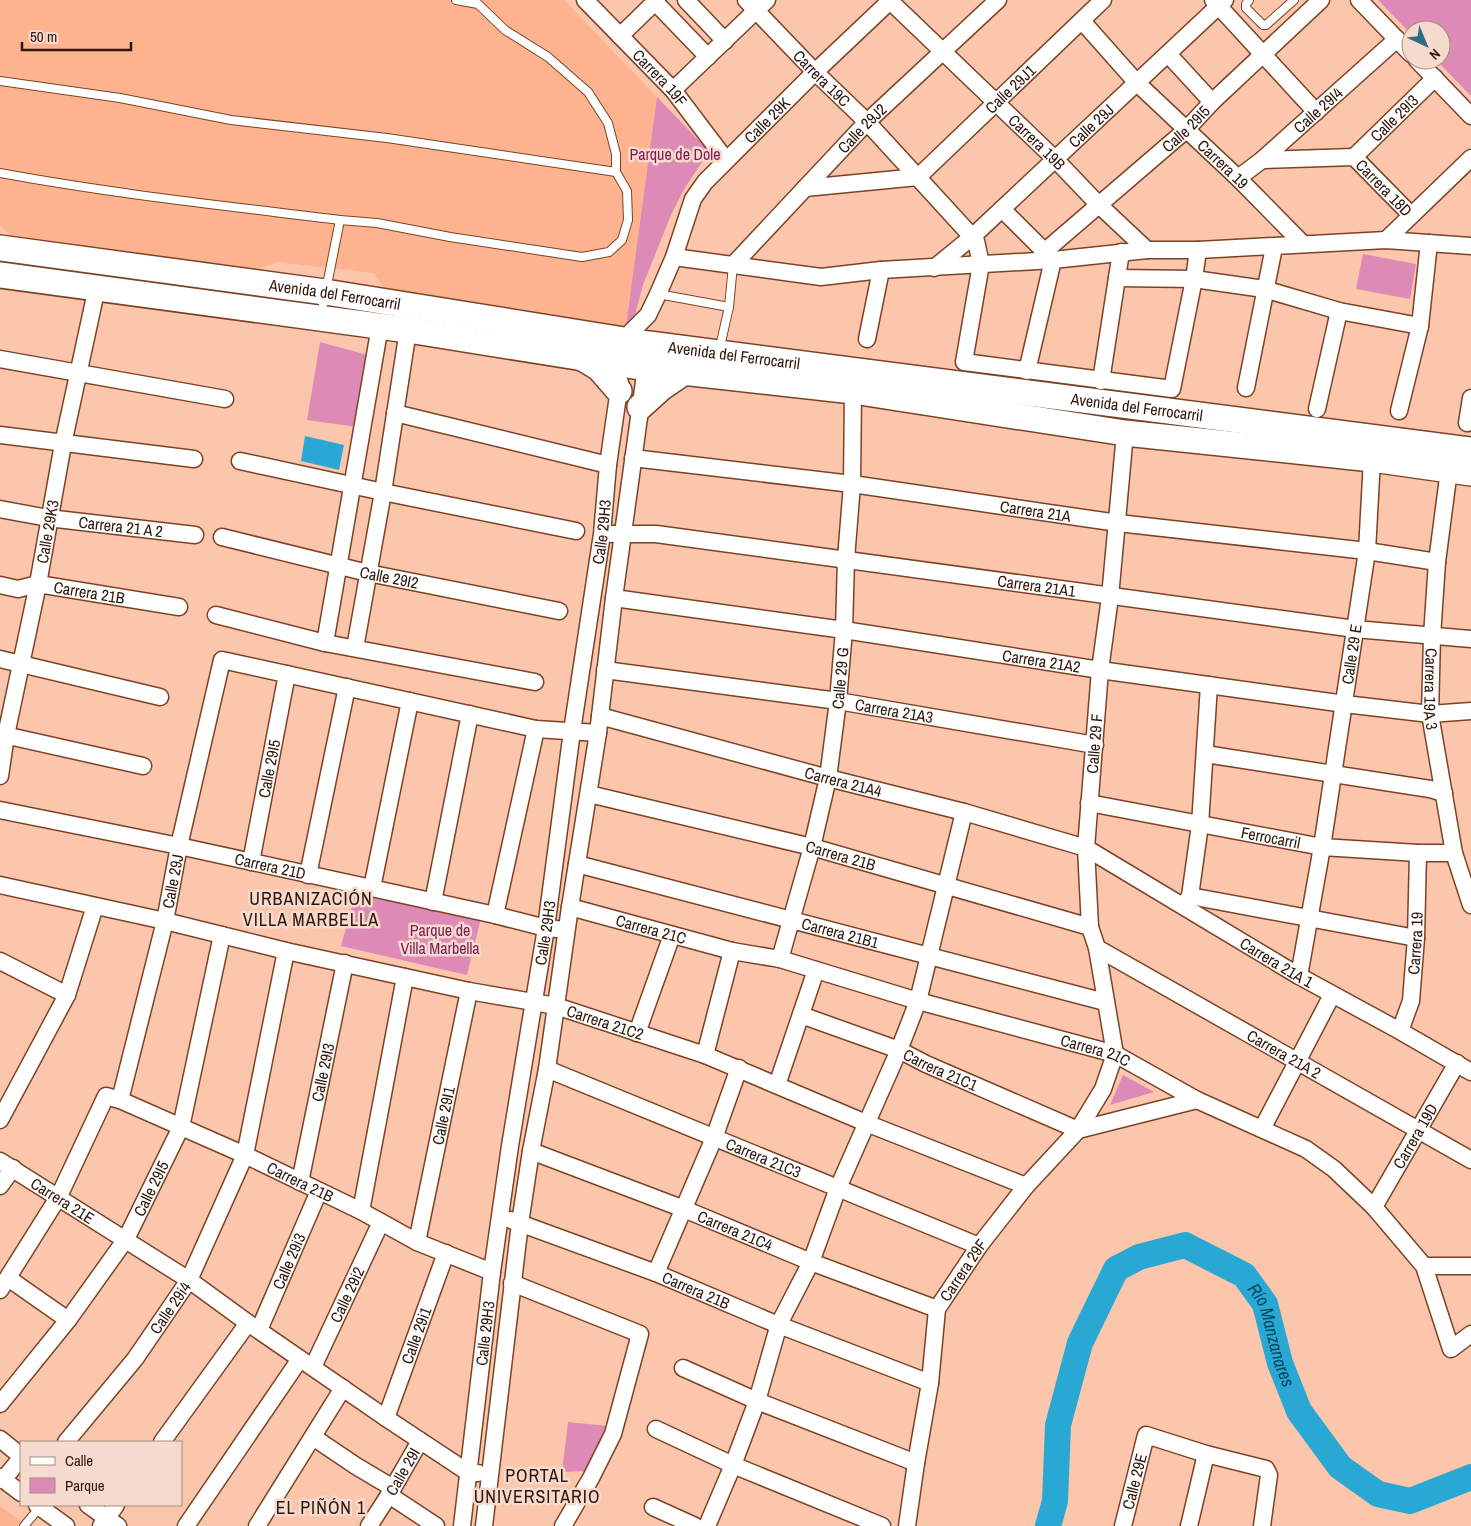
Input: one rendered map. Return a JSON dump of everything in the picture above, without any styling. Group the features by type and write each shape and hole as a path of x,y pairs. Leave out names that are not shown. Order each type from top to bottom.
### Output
{"main road":[{"name":"Avenida del Ferrocarril","path":"0,248 325,292 637,342 1471,450"},
{"name":"Avenida del Ferrocarril","path":"0,275 408,330 646,368 853,391 1125,432 1372,459 1460,471"},
{"path":"584,358 599,368 619,391"},
{"path":"640,407 683,372"}],"street":[{"name":"Carrera 19F","path":"585,0 673,90 726,160"},
{"path":"686,0 724,41"},
{"name":"Carrera 19B","path":"890,0 1147,250"},
{"name":"Calle 29K","path":"637,342 674,257 693,200 705,182 890,0"},
{"name":"Calle 29J2","path":"733,265 867,122 998,0"},
{"name":"Calle 29J1","path":"918,177 1103,0"},
{"name":"Calle 29I5","path":"1048,256 1098,204 1186,130 1212,102 1321,0"},
{"path":"1359,0 1401,43"},
{"path":"620,36 656,1 708,57"},
{"path":"1219,2 1316,112"},
{"name":"Calle 29J","path":"934,268 972,237 1137,83 1219,2"},
{"path":"673,90 724,41 757,3"},
{"name":"Carrera 19C","path":"757,3 815,72 867,122 976,241 981,264"},
{"name":"Carrera 19","path":"1082,21 1137,83 1238,178 1303,244"},
{"name":"Calle 29I4","path":"1238,178 1262,160 1397,39"},
{"path":"1168,54 1212,102"},
{"path":"1427,70 1471,116"},
{"name":"Calle 29I3","path":"1354,157 1435,78"},
{"name":"Carrera 18D","path":"1262,160 1354,157 1411,215 1386,240"},
{"path":"1411,215 1471,158"},
{"path":"805,188 918,177"},
{"path":"1002,209 1048,256"},
{"path":"674,257 821,277 881,270 981,264 1048,256 1147,250 1274,247 1386,240 1471,246"},
{"path":"1399,411 1420,326 1429,243"},
{"path":"1246,388 1274,247"},
{"path":"981,264 964,362 1172,389 1198,250"},
{"path":"1101,381 1121,252"},
{"path":"1028,371 1048,256"},
{"path":"867,338 881,270"},
{"path":"1117,278 1194,279 1264,290 1339,311 1420,326"},
{"name":"Calle 29K3","path":"0,776 3,734 21,665 38,584 48,518 97,287"},
{"path":"1317,409 1339,311"},
{"name":"Calle 29K","path":"637,342 631,332 648,315"},
{"path":"325,643 380,326"},
{"path":"355,648 383,492 408,330"},
{"name":"Calle 29H3","path":"462,1526 492,1272 510,1146 546,928 572,731 602,534 608,465 622,364 637,342"},
{"name":"Calle 29H3","path":"484,1526 520,1223 531,1151 547,1069 570,907 589,794 646,368 637,342"},
{"path":"0,359 225,399"},
{"name":"Calle 29 G","path":"780,959 812,847 828,778 838,701 852,484 853,391"},
{"path":"1467,423 1471,398"},
{"path":"394,413 608,465"},
{"name":"Calle 29 F","path":"1115,1054 1097,948 1090,926 1086,848 1100,670 1118,522 1125,432"},
{"path":"0,435 194,459"},
{"name":"Carrera 21A","path":"634,458 852,484 1118,522 1367,551 1437,562"},
{"name":"Calle 29 E","path":"1322,847 1367,551 1372,459"},
{"name":"Calle 29H3","path":"240,461 576,532"},
{"name":"Carrera 19A 3","path":"1460,471 1437,562 1432,636 1430,714 1454,853 1471,905"},
{"path":"0,510 48,518"},
{"name":"Carrera 21 A 2","path":"48,518 195,535"},
{"name":"Carrera 21A1","path":"602,534 656,534 1355,629 1471,639"},
{"name":"Calle 29I2","path":"222,537 368,573 559,611"},
{"name":"Carrera 21B","path":"0,585 18,589 38,584 179,607"},
{"name":"Carrera 21A2","path":"614,598 844,630 1100,670 1345,704 1430,714 1471,711"},
{"path":"216,615 325,643 535,682"},
{"path":"0,659 160,697"},
{"name":"Calle 29J","path":"4,1284 59,1196 113,1098 165,921 179,846 222,660 287,674"},
{"name":"Carrera 21A3","path":"605,670 838,701 1095,745"},
{"path":"287,674 536,728 598,732"},
{"name":"Calle 29I5","path":"251,862 287,674"},
{"path":"1209,685 1200,825 1186,901 1309,918 1416,938"},
{"path":"308,875 347,687"},
{"path":"372,888 410,701"},
{"path":"433,902 470,714"},
{"name":"Carrera 21A4","path":"600,716 828,778 964,812 1086,848"},
{"path":"495,915 536,728"},
{"path":"3,734 143,766"},
{"path":"1205,754 1430,789 1444,793"},
{"name":"Carrera 21B","path":"589,794 812,847 1090,926"},
{"name":"Ferrocarril","path":"1089,803 1322,847 1418,853 1454,853"},
{"path":"0,810 179,846"},
{"path":"707,1526 757,1401 779,1324 810,1262 838,1188 899,1050 918,1001 964,812"},
{"name":"Carrera 21D","path":"179,846 495,915 546,928 567,930"},
{"path":"1299,976 1322,847"},
{"name":"Carrera 21A 1","path":"1086,848 1186,901 1299,976 1467,1070"},
{"name":"Carrera 19","path":"1400,1031 1411,1001 1416,938 1418,853"},
{"name":"Carrera 21B1","path":"577,864 1105,1002"},
{"name":"Carrera 21C2","path":"0,885 469,991 534,1004 556,1006 739,1068 866,1123 1026,1186"},
{"path":"0,1120 68,995 95,906"},
{"name":"Carrera 21C","path":"570,907 732,951 780,959 918,1001 1115,1054 1197,1100 1306,1149 1334,1169 1374,1207 1424,1266"},
{"name":"Calle 29I5","path":"0,1404 68,1320 126,1240 181,1127 222,935"},
{"path":"637,1033 672,935"},
{"name":"Carrera 21A 2","path":"1097,948 1471,1160"},
{"path":"245,1155 286,951"},
{"path":"705,1055 732,951"},
{"path":"0,961 68,995"},
{"name":"Calle 29I3","path":"300,1182 345,963"},
{"path":"777,1085 816,970"},
{"path":"361,1211 405,977"},
{"name":"Calle 29I1","path":"417,1242 469,991"},
{"path":"1262,1129 1332,995"},
{"name":"Carrera 21C1","path":"801,1015 899,1050 926,1064 1078,1130"},
{"name":"Carrera 29F","path":"907,1526 930,1383 938,1309 979,1246 1026,1186 1078,1130 1103,1089 1115,1054"},
{"path":"656,1273 714,1138 739,1068"},
{"name":"Carrera 21C3","path":"547,1069 979,1246"},
{"name":"Carrera 19D","path":"1374,1207 1419,1130 1467,1070"},
{"name":"Carrera 21B","path":"113,1098 245,1155 361,1211 417,1242 492,1272"},
{"path":"1078,1130 1197,1100"},
{"name":"Carrera 21C4","path":"531,1151 684,1209 810,1262 938,1309"},
{"name":"Calle 29i4","path":"67,1441 135,1359 189,1280 245,1155"},
{"path":"0,1186 6,1164"},
{"name":"Carrera 21E","path":"6,1164 189,1280 306,1363 469,1473"},
{"name":"Calle 29i3","path":"254,1327 319,1191"},
{"name":"Carrera 21B","path":"500,1216 656,1273 779,1324 930,1383"},
{"name":"Calle 29i2","path":"186,1526 306,1363 381,1222"},
{"name":"Calle 29i1","path":"386,1418 446,1253"},
{"path":"1471,1266 1424,1266 1451,1350 1471,1334"},
{"path":"512,1283 640,1334 613,1434 563,1526"},
{"path":"4,1284 68,1320"},
{"path":"163,1441 254,1327"},
{"path":"683,1368 757,1401 916,1463"},
{"path":"257,1526 343,1388"},
{"path":"656,1429 852,1521 882,1526"},
{"name":"Calle 29E","path":"1123,1526 1146,1436 1206,1454"},
{"path":"313,1437 391,1491 436,1526"},
{"path":"0,1439 20,1456"},
{"name":"Calle 29I","path":"368,1526 420,1441"},
{"path":"1189,1526 1206,1454 1266,1469 1269,1475 1262,1526"},
{"path":"20,1458 2,1479 20,1493"},
{"path":"469,1473 490,1474"},
{"path":"38,1506 66,1526"},
{"path":"90,1506 111,1519"},
{"path":"653,1507 695,1526"}],"lane":[{"path":"0,173 58,184 132,194 377,223 450,237 582,257 609,252 622,240 628,220 627,192 616,172 616,154 608,123 588,92 548,57 505,30 478,4 456,0"},
{"path":"1249,0 1246,8 1258,23 1266,25 1294,0"},
{"path":"0,81 120,98 231,120 387,138 616,172"},
{"path":"320,318 340,220"},
{"path":"719,353 729,307 733,265"},
{"path":"658,294 729,307"},
{"path":"24,1526 38,1506"}],"shaded area":[{"path":"0,0 564,0 657,97 626,326 388,293 373,273 277,262 254,271 19,242 0,226"},
{"path":"0,1506 29,1526 0,1526"}],"green space":[{"path":"1378,0 1471,0 1471,96 1446,70 1451,70 1451,20 1401,20 1401,24"},
{"name":"Parque de Dole","path":"657,97 709,151 683,191 671,215 643,285 632,326 626,326"},
{"path":"1363,254 1416,264 1410,299 1356,289"},
{"path":"320,342 371,356 357,427 307,420"},
{"name":"Parque de Villa Marbella","path":"356,892 481,918 467,975 341,946"},
{"path":"1123,1075 1154,1092 1110,1105"},
{"path":"568,1422 608,1426 588,1471 562,1472"}],"water":[{"path":"305,436 344,445 339,470 301,461"}],"waterway":[{"name":"Río Manzanares","path":"1048,1526 1055,1501 1058,1425 1080,1343 1116,1269 1139,1257 1185,1245 1244,1275 1265,1304 1280,1363 1299,1411 1340,1467 1378,1494 1410,1501 1471,1477"}],"district":[{"name":"URBANIZACIÓN VILLA MARBELLA","path":"311,910"},
{"name":"PORTAL UNIVERSITARIO","path":"537,1486"},
{"name":"EL PIÑÓN 1","path":"321,1508"}]}
